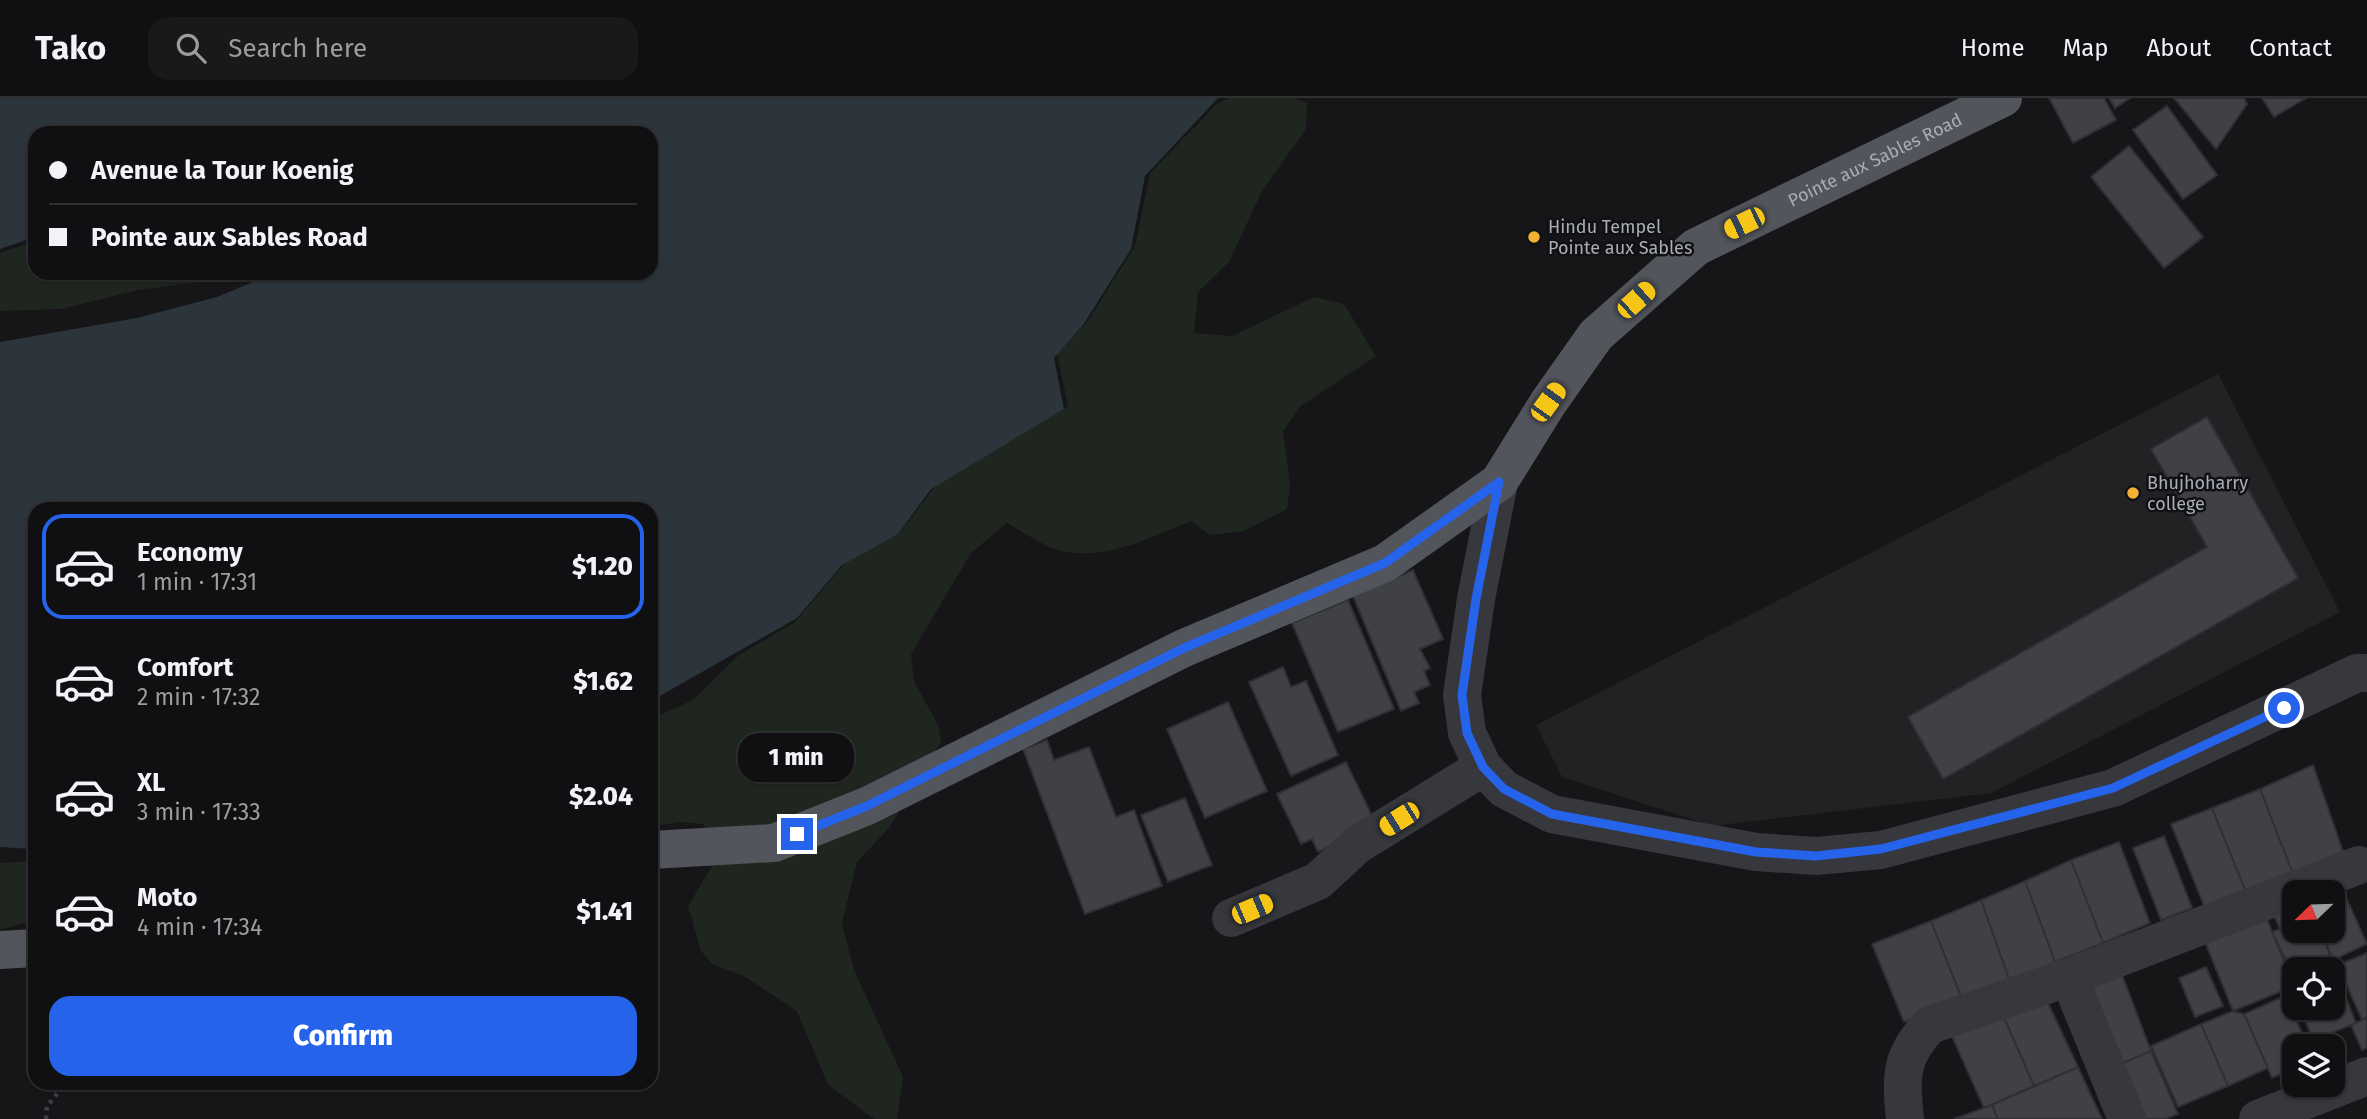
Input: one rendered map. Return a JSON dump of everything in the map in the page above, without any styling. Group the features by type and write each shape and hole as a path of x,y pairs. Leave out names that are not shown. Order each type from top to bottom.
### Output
{"main road":[{"name":"Pointe aux Sables Road","path":"658,850 774,843 867,806 1184,648 1385,563 1499,482 1548,402 1596,335 1696,247 2003,98"},
{"path":"0,950 28,948"}],"street":[{"path":"1499,482 1476,599 1462,695 1467,733 1483,767 1504,789 1552,814 1756,852 1816,856 1881,849 2113,788 2357,673 2367,673"},
{"path":"1231,918 1318,881 1357,845 1483,767"},
{"path":"1905,1119 1901,1075 1917,1039 1930,1025 2068,977 2358,866"},
{"path":"2068,977 2127,1119"},
{"path":"2258,1119 2367,1076"}],"path":[{"path":"46,1119 47,1107 60,1090"}],"shaded area":[{"path":"0,98 1218,98 1145,176 1131,249 1083,325 1054,358 1064,409 931,489 898,534 842,565 797,618 658,697 658,502 28,502 28,849 0,847 0,342 137,318 217,297 258,280 658,280 658,126 28,126 28,239 0,249"},
{"path":"1228,98 1293,98 1307,103 1306,129 1262,191 1229,262 1198,292 1194,333 1232,336 1314,297 1344,304 1376,356 1301,406 1283,431 1290,484 1287,509 1244,531 1210,535 1191,521 1140,542 1104,552 1086,553 1050,547 1007,523 971,553 911,654 914,681 938,725 941,742 889,828 857,862 842,923 854,970 903,1077 897,1119 874,1119 828,1085 797,1011 744,976 712,964 701,951 688,906 720,853 703,824 680,822 658,826 658,716 693,700 739,655 794,623 846,562 902,530 935,486 1068,406 1057,354 1087,322 1135,246 1150,173 1215,106"},
{"path":"28,243 28,280 214,280 138,290 61,309 0,311 0,253"},
{"name":"Bhujhoharry college","path":"2218,374 2340,612 1991,793 1713,826 1562,777 1536,725"},
{"path":"28,861 28,922 0,930 0,863"}],"building":[{"path":"2049,98 2104,98 2116,120 2073,143"},
{"path":"2109,98 2130,98 2115,108"},
{"path":"2174,98 2244,98 2247,104 2216,149"},
{"path":"2262,98 2306,98 2274,117"},
{"path":"2167,106 2217,175 2183,199 2133,130"},
{"path":"2129,146 2203,237 2164,268 2091,177"},
{"path":"2207,417 2298,578 1943,779 1908,717 2207,547 2151,449"},
{"path":"1413,570 1443,639 1420,649 1430,668 1424,671 1430,685 1414,692 1419,703 1401,711 1353,596"},
{"path":"1348,600 1394,709 1338,732 1292,623"},
{"path":"1283,667 1291,687 1306,681 1338,755 1291,776 1249,682"},
{"path":"1228,702 1267,791 1205,818 1167,729"},
{"path":"1047,740 1054,760 1089,747 1116,817 1134,810 1162,886 1085,914 1023,749"},
{"path":"1346,762 1373,818 1350,837 1318,852 1312,839 1301,844 1277,794"},
{"path":"2313,765 2346,860 2295,879 2260,789"},
{"path":"2260,789 2295,879 2282,880 2282,884 2248,897 2212,808"},
{"path":"1185,798 1212,865 1168,882 1141,815"},
{"path":"2212,808 2248,897 2207,913 2171,824"},
{"path":"2164,836 2192,908 2161,920 2133,848"},
{"path":"2119,842 2150,923 2103,943 2071,860"},
{"path":"2071,860 2103,943 2055,962 2025,881"},
{"path":"2025,881 2055,962 2010,982 1981,900"},
{"path":"2345,895 2367,944 2339,957 2332,957 2326,943 2345,943"},
{"path":"1981,900 2010,982 1962,999 1931,921"},
{"path":"2260,902 2282,957 2282,991 2233,1011 2199,927"},
{"path":"2282,903 2282,943 2325,943 2330,954 2323,957 2284,957 2272,932 2280,929 2271,908"},
{"path":"1931,921 1962,999 1904,1022 1872,944"},
{"path":"2367,953 2367,1018 2362,1020 2345,981 2345,962"},
{"path":"2206,967 2223,1006 2195,1017 2179,978"},
{"path":"2121,972 2151,1051 2109,1069 2076,991"},
{"path":"2042,990 2078,1067 2034,1086 1998,1004"},
{"path":"2345,995 2356,1023 2328,1034 2311,1034 2305,1020 2345,1020"},
{"path":"2282,997 2282,1020 2296,1020 2302,1034 2282,1034 2282,1074 2272,1078 2244,1014"},
{"path":"1998,1004 2034,1086 1984,1108 1950,1032"},
{"path":"2233,1011 2244,1014 2268,1068 2228,1086 2201,1024"},
{"path":"2367,1018 2367,1048 2362,1050 2351,1025"},
{"path":"2201,1024 2228,1086 2178,1107 2151,1046"},
{"path":"2151,1051 2178,1114 2165,1119 2131,1119 2109,1069"},
{"path":"2078,1067 2102,1119 1998,1119 1992,1105"},
{"path":"1992,1105 1998,1119 1954,1119 1984,1108"}],"place":[{"name":"Hindu Tempel Pointe aux Sables","path":"1534,237"},
{"name":"Bhujhoharry college","path":"2133,493"}],"route":[{"path":"797,834 867,806 1184,648 1385,563 1499,482 1476,599 1462,695 1467,733 1483,767 1504,789 1552,814 1756,852 1816,856 1881,849 2113,788 2284,708"}]}
